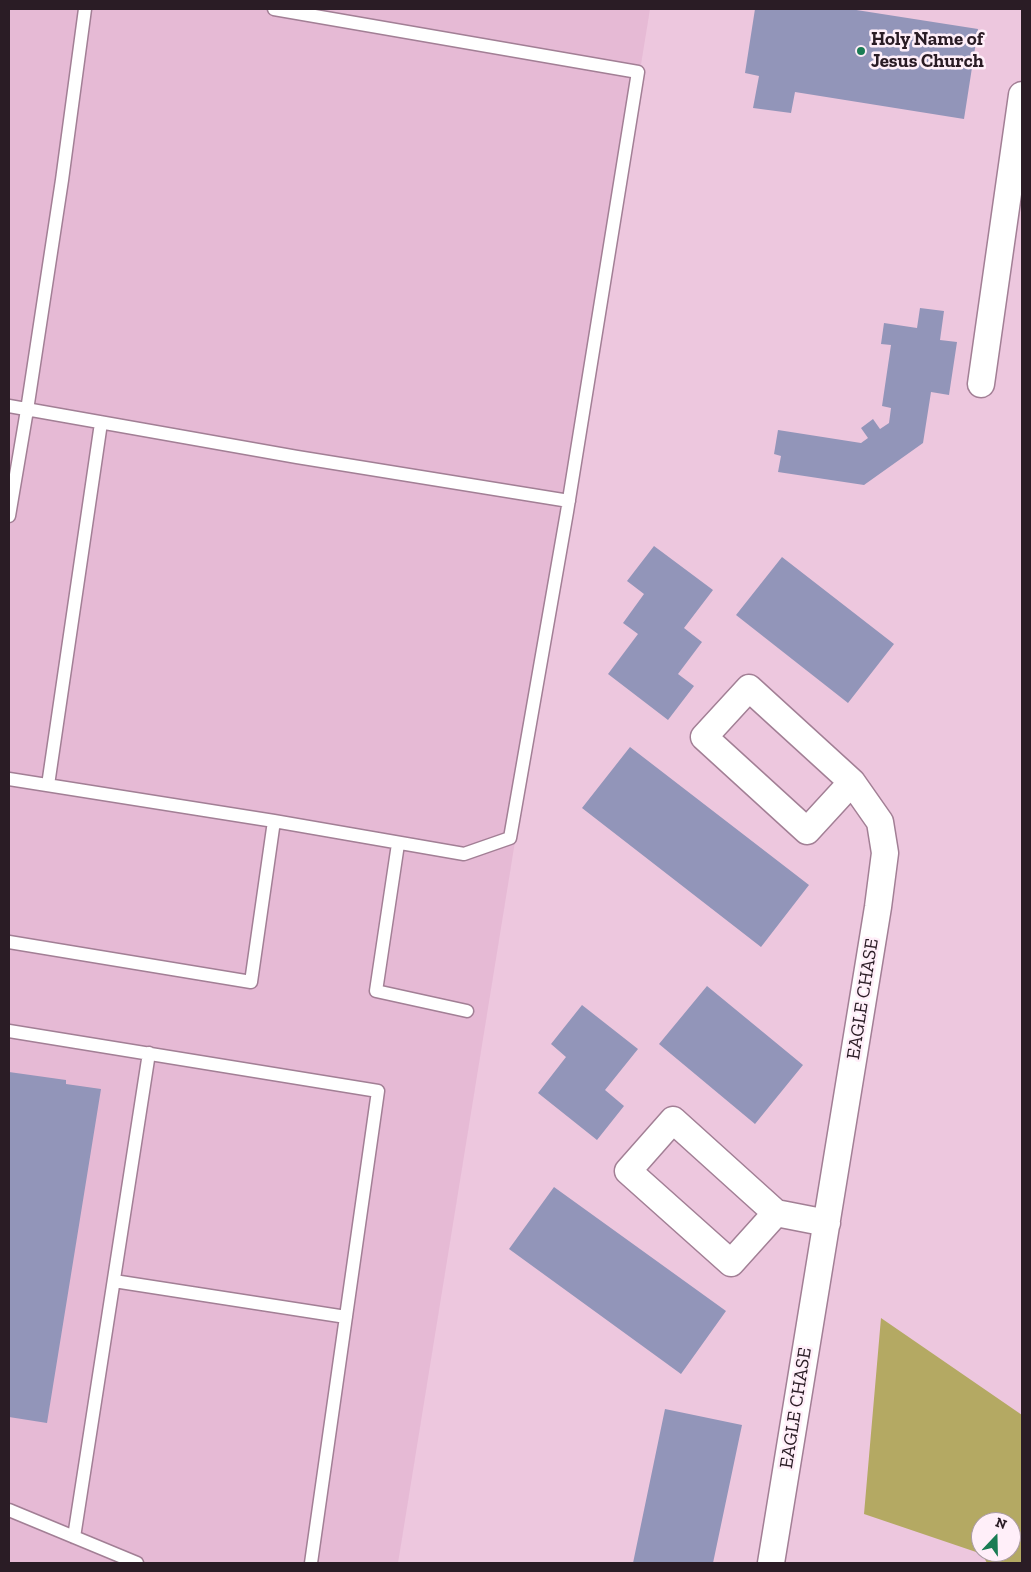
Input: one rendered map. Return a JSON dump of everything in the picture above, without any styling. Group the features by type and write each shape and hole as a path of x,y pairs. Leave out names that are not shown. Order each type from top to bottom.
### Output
{"street":[{"path":"981,384 1022,95"},
{"name":"EAGLE CHASE","path":"771,1563 885,853 880,822 852,782 749,688 704,737 808,831 852,782"},
{"path":"776,1213 731,1263 628,1171 673,1120 776,1213 827,1223"}],"lane":[{"path":"9,516 28,410 61,189 85,9"},
{"path":"9,779 274,821 464,854 510,838 569,501 638,72 274,9"},
{"path":"9,406 569,501"},
{"path":"48,785 102,423"},
{"path":"9,942 251,982 274,821"},
{"path":"398,844 376,991 467,1011"},
{"path":"9,1031 378,1091 311,1563"},
{"path":"74,1537 149,1053"},
{"path":"114,1281 346,1317"},
{"path":"9,1510 137,1563"}],"shaded area":[{"path":"9,9 650,9 398,1563 9,1563"},
{"path":"881,1318 1022,1415 1022,1563 986,1562 1021,1562 1021,1512 971,1512 971,1550 864,1514"}],"building":[{"name":"Holy Name of Jesus Church","path":"755,9 850,9 978,29 964,119 795,92 791,113 753,108 759,76 745,73"},
{"path":"920,308 944,311 940,340 957,342 949,395 931,392 923,443 864,485 778,472 781,456 774,454 778,430 861,443 868,438 861,428 873,419 880,429 889,423 891,408 882,406 891,345 881,344 884,323 917,328"},
{"path":"654,546 713,590 684,628 702,642 678,674 694,686 668,720 608,674 638,634 623,623 644,594 627,581"},
{"path":"782,557 894,644 848,703 736,615"},
{"path":"630,747 809,885 761,947 582,808"},
{"path":"707,986 803,1065 755,1124 659,1044"},
{"path":"582,1005 638,1049 605,1090 624,1106 597,1140 538,1093 566,1057 551,1044"},
{"path":"9,1072 66,1080 66,1084 101,1089 47,1423 9,1417"},
{"path":"554,1187 726,1311 681,1374 509,1249"},
{"path":"665,1409 742,1425 713,1563 633,1563"}],"place":[{"name":"Holy Name of Jesus Church","path":"861,51"}]}
